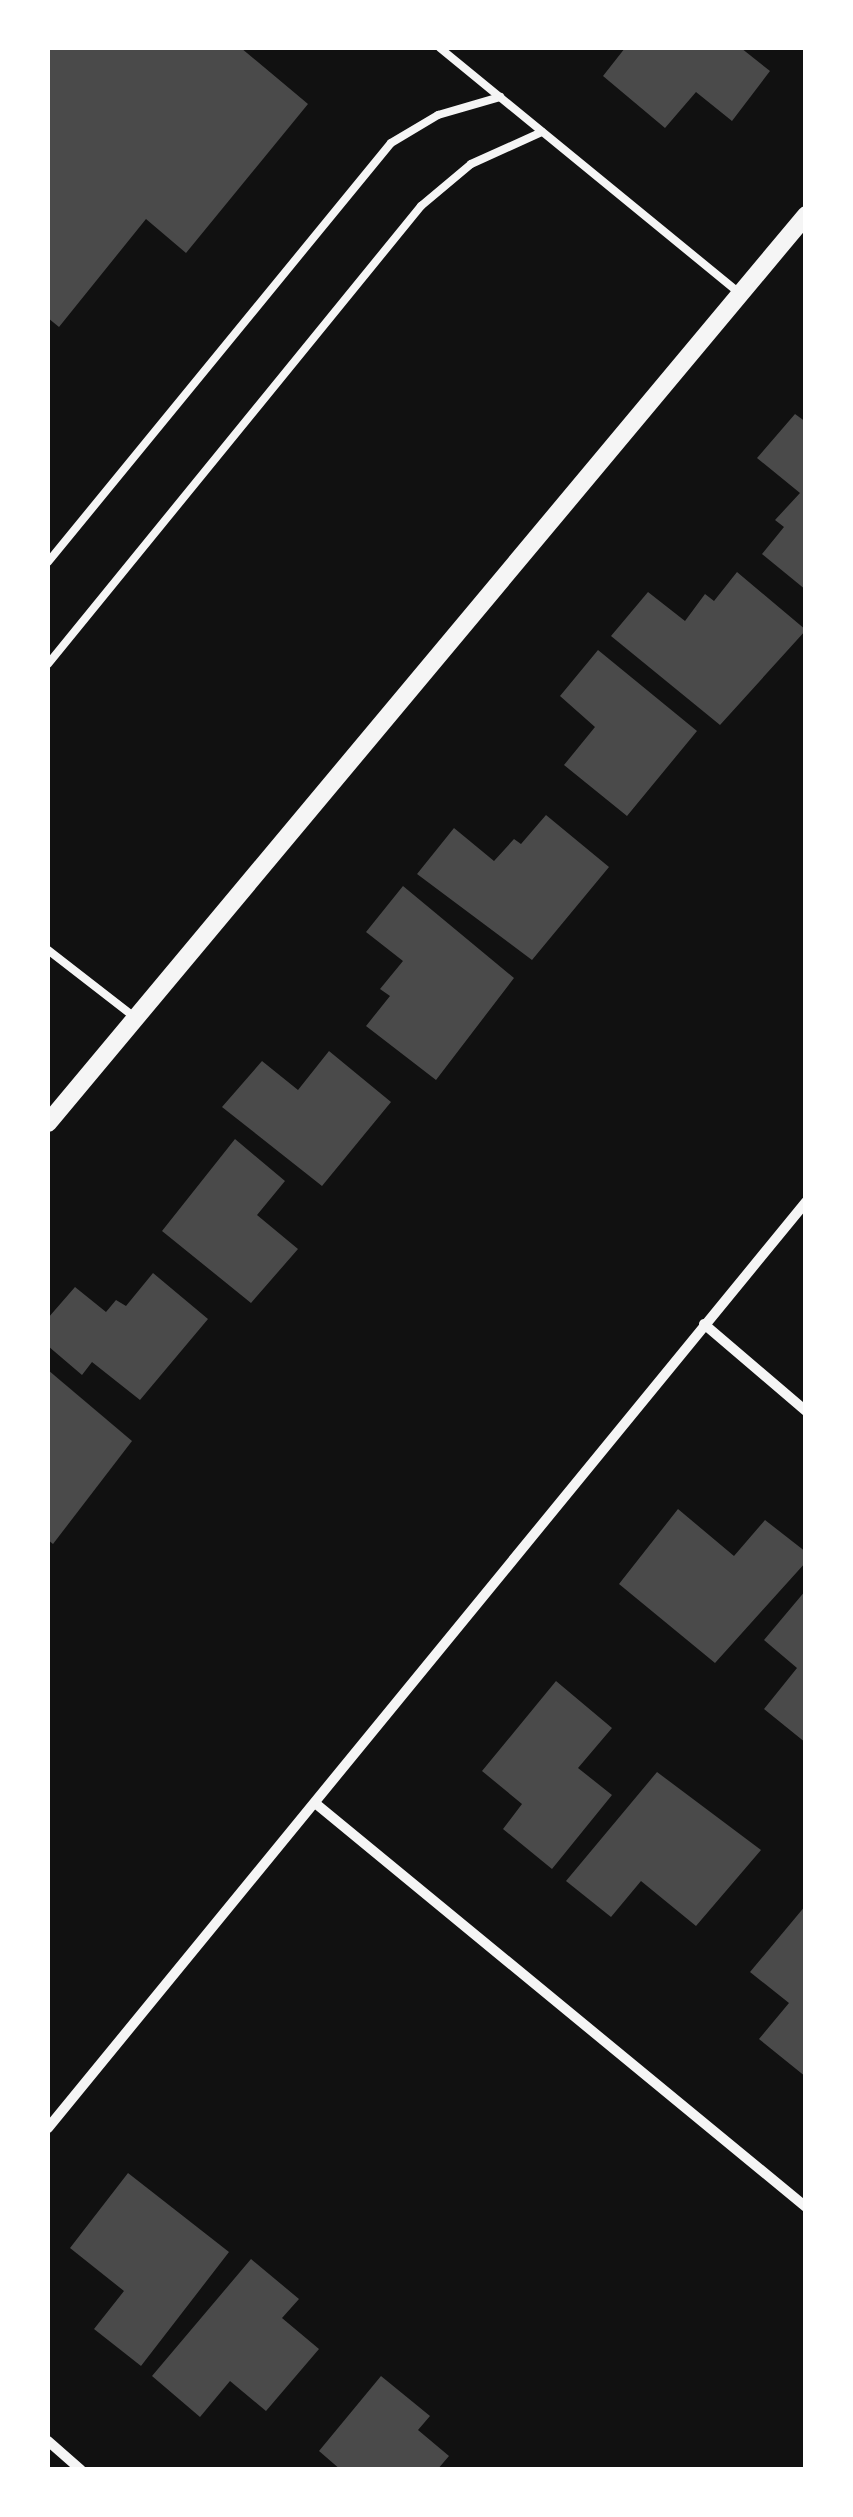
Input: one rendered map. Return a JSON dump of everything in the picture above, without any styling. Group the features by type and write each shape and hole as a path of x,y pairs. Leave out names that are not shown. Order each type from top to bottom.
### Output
{"street":[{"path":"48,1123 806,214"},
{"path":"48,2128 806,1202"},
{"path":"704,1324 806,1412"},
{"path":"316,1803 806,2207"},
{"path":"48,2442 81,2470"}],"lane":[{"path":"440,48 740,294"},
{"path":"48,562 392,142 438,116 500,97"},
{"path":"48,664 421,206 471,164 542,132"},
{"path":"48,950 134,1016"}],"building":[{"path":"48,48 241,48 308,104 186,253 146,219 59,327 48,318"},
{"path":"625,48 741,48 770,71 732,121 696,92 665,128 603,76"},
{"path":"795,414 806,422 806,590 762,554 784,527 775,520 800,493 757,458"},
{"path":"737,572 806,630 720,725 611,636 648,592 685,621 705,594 714,601"},
{"path":"598,650 697,731 627,816 564,765 595,727 560,696"},
{"path":"546,815 609,867 532,960 417,874 454,828 494,861 514,839 521,844"},
{"path":"403,886 514,978 436,1080 366,1026 390,996 380,989 403,961 366,932"},
{"path":"329,1051 391,1102 322,1186 222,1107 262,1061 298,1090"},
{"path":"235,1139 285,1181 257,1215 298,1249 251,1303 162,1231"},
{"path":"153,1273 208,1319 140,1400 92,1362 82,1375 48,1346 48,1318 75,1287 106,1312 116,1300 126,1306"},
{"path":"48,1370 132,1441 53,1544 48,1540"},
{"path":"678,1509 734,1556 765,1520 806,1552 806,1562 715,1663 619,1584"},
{"path":"806,1590 806,1743 764,1709 797,1668 764,1640"},
{"path":"556,1681 612,1728 578,1768 612,1795 552,1869 503,1829 522,1804 482,1771"},
{"path":"657,1772 761,1850 696,1926 641,1881 611,1917 566,1881"},
{"path":"806,1905 806,2077 759,2039 789,2003 750,1972"},
{"path":"128,2173 229,2252 141,2366 94,2329 124,2291 70,2248"},
{"path":"251,2259 299,2299 282,2318 319,2349 266,2411 230,2381 200,2417 152,2376"},
{"path":"381,2376 430,2416 418,2430 449,2456 437,2470 341,2470 319,2451"}]}
